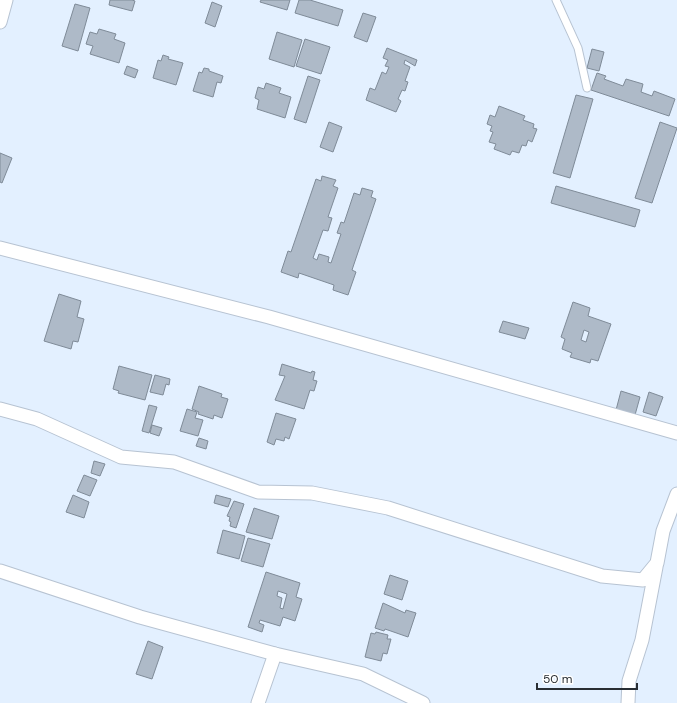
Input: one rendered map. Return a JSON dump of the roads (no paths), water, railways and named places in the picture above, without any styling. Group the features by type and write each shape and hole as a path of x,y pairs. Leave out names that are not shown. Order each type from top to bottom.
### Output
{"street":[{"path":"0,22 6,0"},
{"path":"0,248 269,317 677,433"},
{"path":"0,409 37,419 121,458 174,462 258,492 312,493 388,508 602,576 643,580 657,563"},
{"path":"628,703 629,681 642,640 663,531 677,494"},
{"path":"0,570 140,617 275,654 363,674 422,703"},
{"path":"258,703 275,654"}],"lane":[{"path":"556,0 578,48 587,88"}]}
